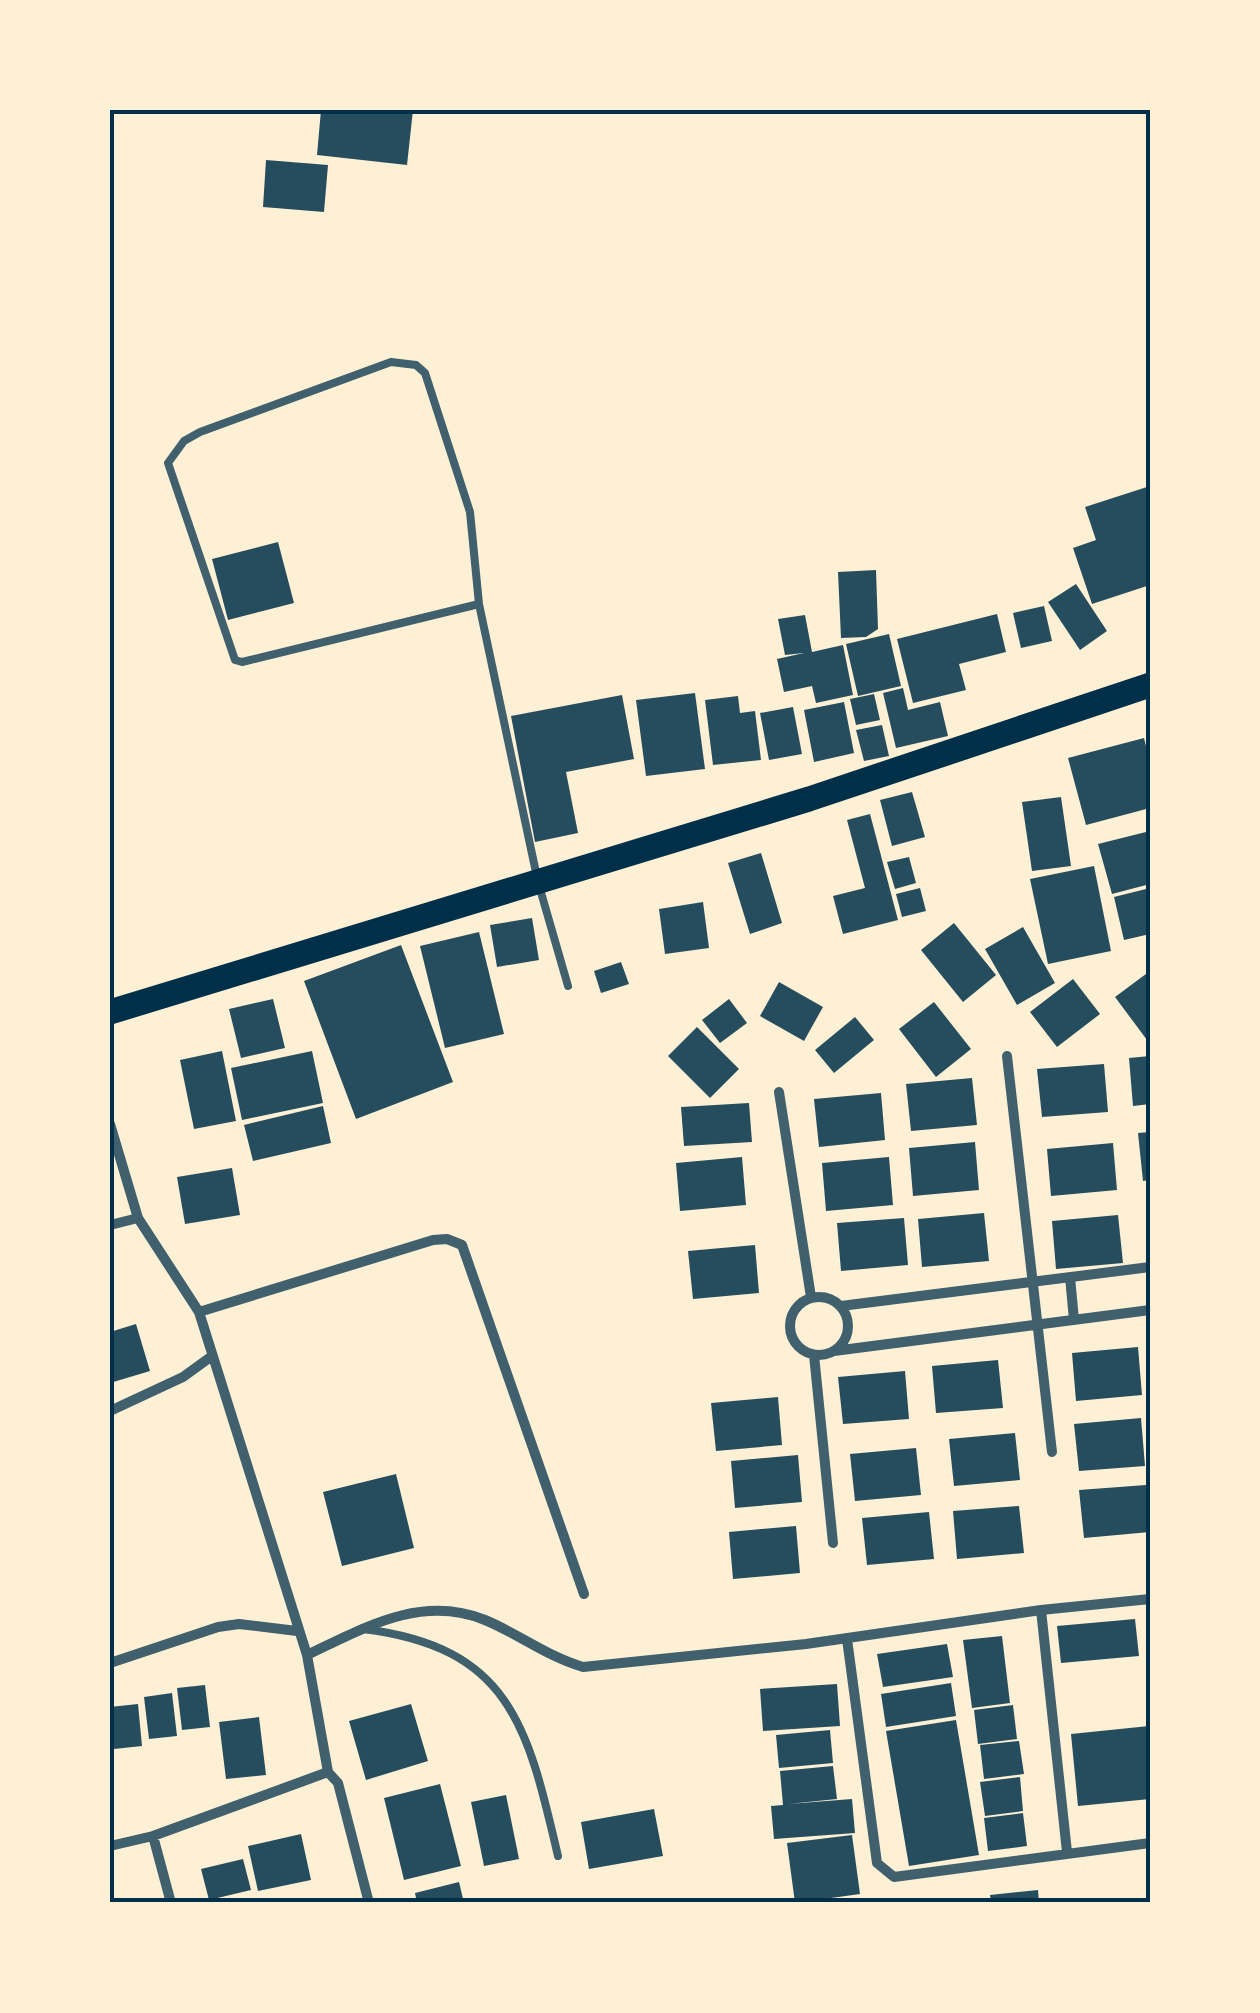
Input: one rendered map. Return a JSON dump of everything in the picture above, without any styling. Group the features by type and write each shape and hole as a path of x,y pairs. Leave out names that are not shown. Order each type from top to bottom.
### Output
{"main road":[{"path":"110,1012 808,799 1149,687"}],"street":[{"path":"1007,1056 1052,1452"},
{"path":"780,1092 811,1298"},
{"path":"110,1124 138,1218 199,1312 307,1655 328,1772 338,1783 369,1903"},
{"path":"110,1225 138,1218"},
{"path":"199,1312 433,1240 447,1238 462,1246 584,1594"},
{"path":"1150,1268 840,1306 827,1298 811,1298 795,1309 790,1327 797,1345 814,1355 1150,1310"},
{"path":"1070,1278 1074,1320"},
{"path":"834,1351 848,1330 840,1306"},
{"path":"814,1355 833,1542"},
{"path":"110,1410 183,1377 212,1356"},
{"path":"307,1655 407,1611 444,1610 484,1620 549,1657 583,1667 847,1639 1041,1610 1150,1599"},
{"path":"1041,1610 1067,1852"},
{"path":"110,1664 239,1624 297,1631"},
{"path":"847,1639 877,1863 883,1872 894,1877 1150,1843"},
{"path":"110,1846 153,1836 328,1772"},
{"path":"153,1836 171,1903"}],"lane":[{"path":"479,604 242,662 234,660 168,463 174,450 200,432 392,362 416,365 434,396 470,512 479,604 538,882 568,986"},
{"path":"363,1629 425,1640 462,1658 502,1695 516,1716 541,1783 558,1856"}],"building":[{"path":"321,110 413,110 407,165 317,155"},
{"path":"266,160 328,165 324,212 263,207"},
{"path":"1150,486 1150,585 1092,604 1073,548 1096,540 1085,507"},
{"path":"278,542 294,603 228,620 212,559"},
{"path":"876,570 878,629 866,637 841,638 838,572"},
{"path":"1076,584 1107,631 1080,650 1048,602"},
{"path":"1044,606 1052,641 1021,648 1013,613"},
{"path":"997,614 1006,652 959,664 966,690 913,703 897,639"},
{"path":"805,615 812,652 843,645 853,695 816,703 812,686 784,692 777,659 804,653 785,655 778,619"},
{"path":"889,634 901,686 858,696 846,644"},
{"path":"903,688 908,710 940,702 948,736 896,748 883,693"},
{"path":"695,693 705,769 646,776 636,700"},
{"path":"874,694 880,720 856,725 850,699"},
{"path":"622,695 634,759 566,772 578,833 535,842 511,716"},
{"path":"738,696 740,713 755,711 761,760 713,765 705,700"},
{"path":"844,702 854,753 814,762 804,710"},
{"path":"793,707 802,754 769,760 760,713"},
{"path":"882,725 889,756 864,761 856,730"},
{"path":"1144,738 1150,762 1150,808 1086,825 1068,758"},
{"path":"912,792 925,837 892,846 880,800"},
{"path":"1061,797 1071,866 1032,871 1022,802"},
{"path":"870,814 898,920 843,934 833,896 865,888 847,820"},
{"path":"1150,831 1150,884 1112,894 1098,844"},
{"path":"761,853 782,923 750,934 728,863"},
{"path":"909,857 916,883 895,889 887,862"},
{"path":"1094,866 1111,951 1048,964 1030,879"},
{"path":"920,888 926,911 902,917 896,894"},
{"path":"1150,888 1150,934 1124,940 1114,897"},
{"path":"703,902 709,948 665,954 659,909"},
{"path":"532,918 539,960 497,967 490,925"},
{"path":"954,923 996,975 963,1002 921,950"},
{"path":"1023,927 1055,983 1017,1005 985,949"},
{"path":"479,932 504,1034 445,1048 420,946"},
{"path":"401,945 453,1082 356,1119 304,981"},
{"path":"621,962 629,984 601,993 594,971"},
{"path":"1150,971 1150,1038 1147,1040 1115,997"},
{"path":"1073,979 1100,1014 1057,1047 1030,1012"},
{"path":"779,982 823,1007 804,1041 760,1016"},
{"path":"273,999 285,1048 241,1058 229,1009"},
{"path":"729,999 747,1023 720,1043 702,1020"},
{"path":"934,1002 971,1049 936,1077 899,1029"},
{"path":"855,1017 874,1040 834,1073 815,1050"},
{"path":"697,1027 739,1069 710,1098 668,1056"},
{"path":"222,1051 236,1121 194,1129 180,1060"},
{"path":"312,1051 323,1103 242,1120 231,1068"},
{"path":"1150,1056 1150,1104 1133,1106 1129,1058"},
{"path":"1104,1064 1108,1112 1042,1117 1037,1069"},
{"path":"972,1078 977,1125 911,1131 906,1084"},
{"path":"881,1093 885,1140 819,1147 814,1099"},
{"path":"749,1103 752,1142 684,1146 681,1107"},
{"path":"323,1106 331,1143 253,1161 244,1125"},
{"path":"1150,1132 1150,1180 1143,1181 1138,1133"},
{"path":"975,1142 979,1190 913,1196 909,1148"},
{"path":"1113,1143 1117,1190 1051,1196 1047,1149"},
{"path":"742,1157 746,1205 680,1211 676,1163"},
{"path":"889,1157 893,1205 826,1211 822,1163"},
{"path":"232,1168 240,1215 185,1224 177,1177"},
{"path":"984,1213 989,1261 922,1267 918,1219"},
{"path":"1118,1215 1123,1263 1056,1269 1052,1221"},
{"path":"904,1218 908,1265 841,1271 837,1223"},
{"path":"755,1245 759,1293 693,1299 688,1251"},
{"path":"136,1324 150,1371 110,1383 110,1332"},
{"path":"1138,1347 1142,1395 1076,1401 1072,1353"},
{"path":"998,1360 1003,1408 936,1413 932,1366"},
{"path":"905,1371 909,1419 843,1424 838,1377"},
{"path":"778,1397 782,1445 716,1451 711,1403"},
{"path":"1141,1418 1145,1466 1079,1471 1074,1424"},
{"path":"1015,1433 1020,1480 954,1486 949,1439"},
{"path":"916,1448 921,1495 855,1501 850,1454"},
{"path":"798,1455 802,1502 735,1508 731,1461"},
{"path":"396,1474 414,1548 342,1566 323,1492"},
{"path":"1146,1485 1150,1532 1084,1538 1079,1490"},
{"path":"1019,1506 1024,1553 957,1559 953,1511"},
{"path":"929,1512 934,1559 867,1565 862,1518"},
{"path":"796,1526 800,1573 733,1579 729,1532"},
{"path":"1135,1619 1139,1656 1061,1663 1057,1626"},
{"path":"1002,1636 1010,1703 972,1708 963,1640"},
{"path":"947,1644 953,1677 883,1687 877,1654"},
{"path":"951,1683 956,1716 886,1727 881,1694"},
{"path":"837,1684 840,1726 763,1731 760,1689"},
{"path":"205,1685 210,1727 182,1730 177,1688"},
{"path":"172,1693 177,1736 149,1739 144,1697"},
{"path":"138,1704 142,1746 114,1749 110,1707"},
{"path":"411,1704 428,1761 366,1780 349,1721"},
{"path":"1013,1705 1017,1739 978,1744 974,1710"},
{"path":"259,1717 266,1775 226,1779 219,1722"},
{"path":"956,1720 979,1855 909,1866 886,1731"},
{"path":"1149,1726 1150,1799 1078,1806 1071,1734"},
{"path":"830,1730 833,1763 779,1768 776,1735"},
{"path":"1019,1741 1024,1774 984,1779 980,1745"},
{"path":"833,1766 837,1799 788,1804 852,1799 855,1833 774,1839 771,1806 783,1805 780,1771"},
{"path":"1020,1777 1023,1811 985,1816 980,1782"},
{"path":"440,1784 461,1866 404,1880 384,1798"},
{"path":"506,1795 519,1859 484,1866 471,1802"},
{"path":"654,1809 663,1856 589,1869 581,1822"},
{"path":"1023,1813 1027,1846 988,1851 984,1818"},
{"path":"301,1834 311,1880 258,1891 248,1846"},
{"path":"852,1835 860,1894 795,1903 787,1843"},
{"path":"243,1859 251,1890 209,1900 201,1869"},
{"path":"459,1882 464,1903 417,1903 415,1893"},
{"path":"1038,1890 1039,1903 991,1903 990,1895"}]}
